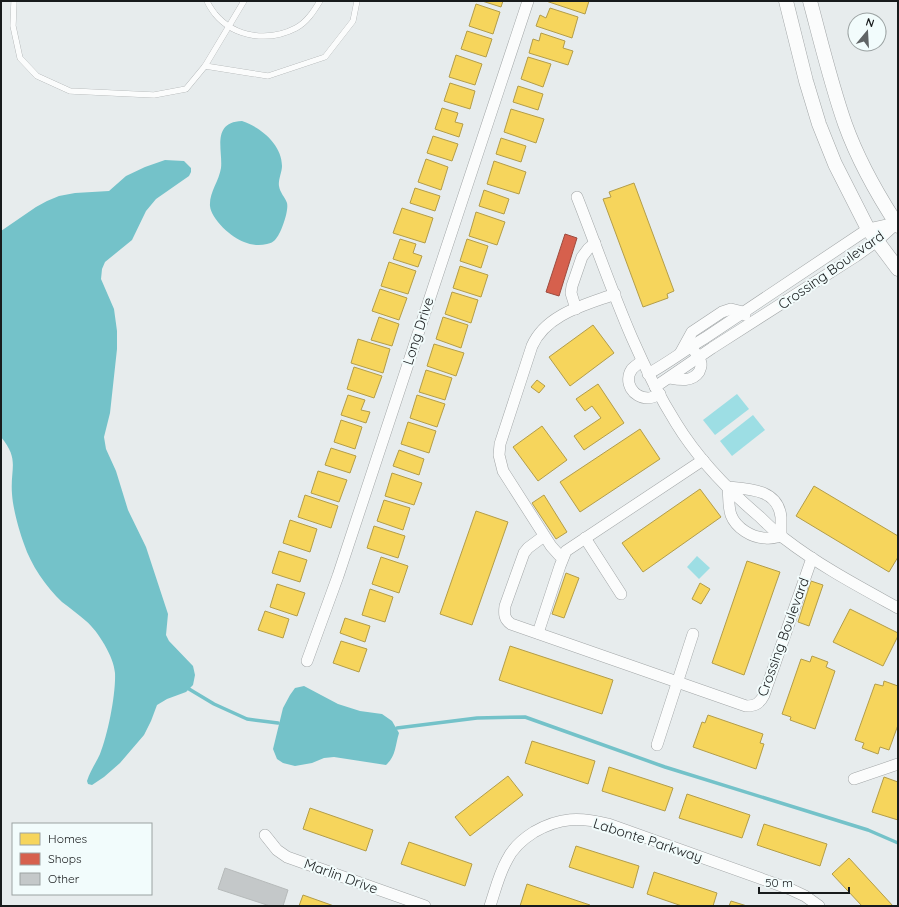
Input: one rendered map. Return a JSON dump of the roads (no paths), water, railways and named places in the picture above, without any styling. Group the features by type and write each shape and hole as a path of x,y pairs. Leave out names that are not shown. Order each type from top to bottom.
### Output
{"street":[{"name":"Long Drive","path":"307,661 338,576 528,1"},
{"path":"786,1 806,81 819,124 836,164 868,229 898,269"},
{"path":"810,1 831,80 845,125 863,166 883,203 897,224"},
{"name":"Crossing Boulevard","path":"577,197 648,374 680,430 703,460 743,503 781,536 812,558 898,608"},
{"name":"Crossing Boulevard","path":"648,374 671,361 680,353 868,229 897,224"},
{"name":"Crossing Boulevard","path":"698,358 805,290 877,241 897,224"},
{"path":"576,309 572,286 582,257 595,243"},
{"path":"797,277 805,290"},
{"path":"563,557 558,555 544,536 503,471 499,451 532,346 538,335 551,322 576,309 615,294"},
{"name":"Crossing Boulevard","path":"680,353 692,332 706,322 726,310 731,309 742,312"},
{"path":"742,312 751,324"},
{"path":"706,322 722,342"},
{"path":"642,361 635,366 630,374 628,382 635,394 644,398 649,398 670,378 681,380 692,378 697,374 701,367 701,363 691,346"},
{"path":"538,634 566,551 703,460"},
{"path":"728,487 757,490 771,497 778,505 780,511 781,536 770,538 759,537 752,535 740,527 731,515 728,487"},
{"name":"Crossing Boulevard","path":"544,536 531,545 524,553 504,610 504,615 507,621 511,624 538,634 742,706 751,706 760,702 764,695 812,558"},
{"path":"585,538 621,594"},
{"path":"657,745 693,634"},
{"path":"854,779 898,764"},
{"name":"Labonte Parkway","path":"490,906 507,859 518,844 526,837 548,824 561,820 574,819 591,820 608,824 794,890 812,900 819,906"},
{"name":"Marlin Drive","path":"265,835 277,850 287,857 425,906"}],"lane":[{"path":"14,1 13,26 20,58 37,76 70,91 154,95 186,89 205,66 244,1"},
{"path":"207,1 209,6 228,26 239,32 258,37 279,35 297,28 313,14 320,1"},
{"path":"205,66 268,76 325,57 353,21 357,1"}],"waterway":[{"path":"189,689 214,704 247,719 278,723"},
{"path":"397,728 477,718 525,717 665,767 868,830 898,843"}]}
